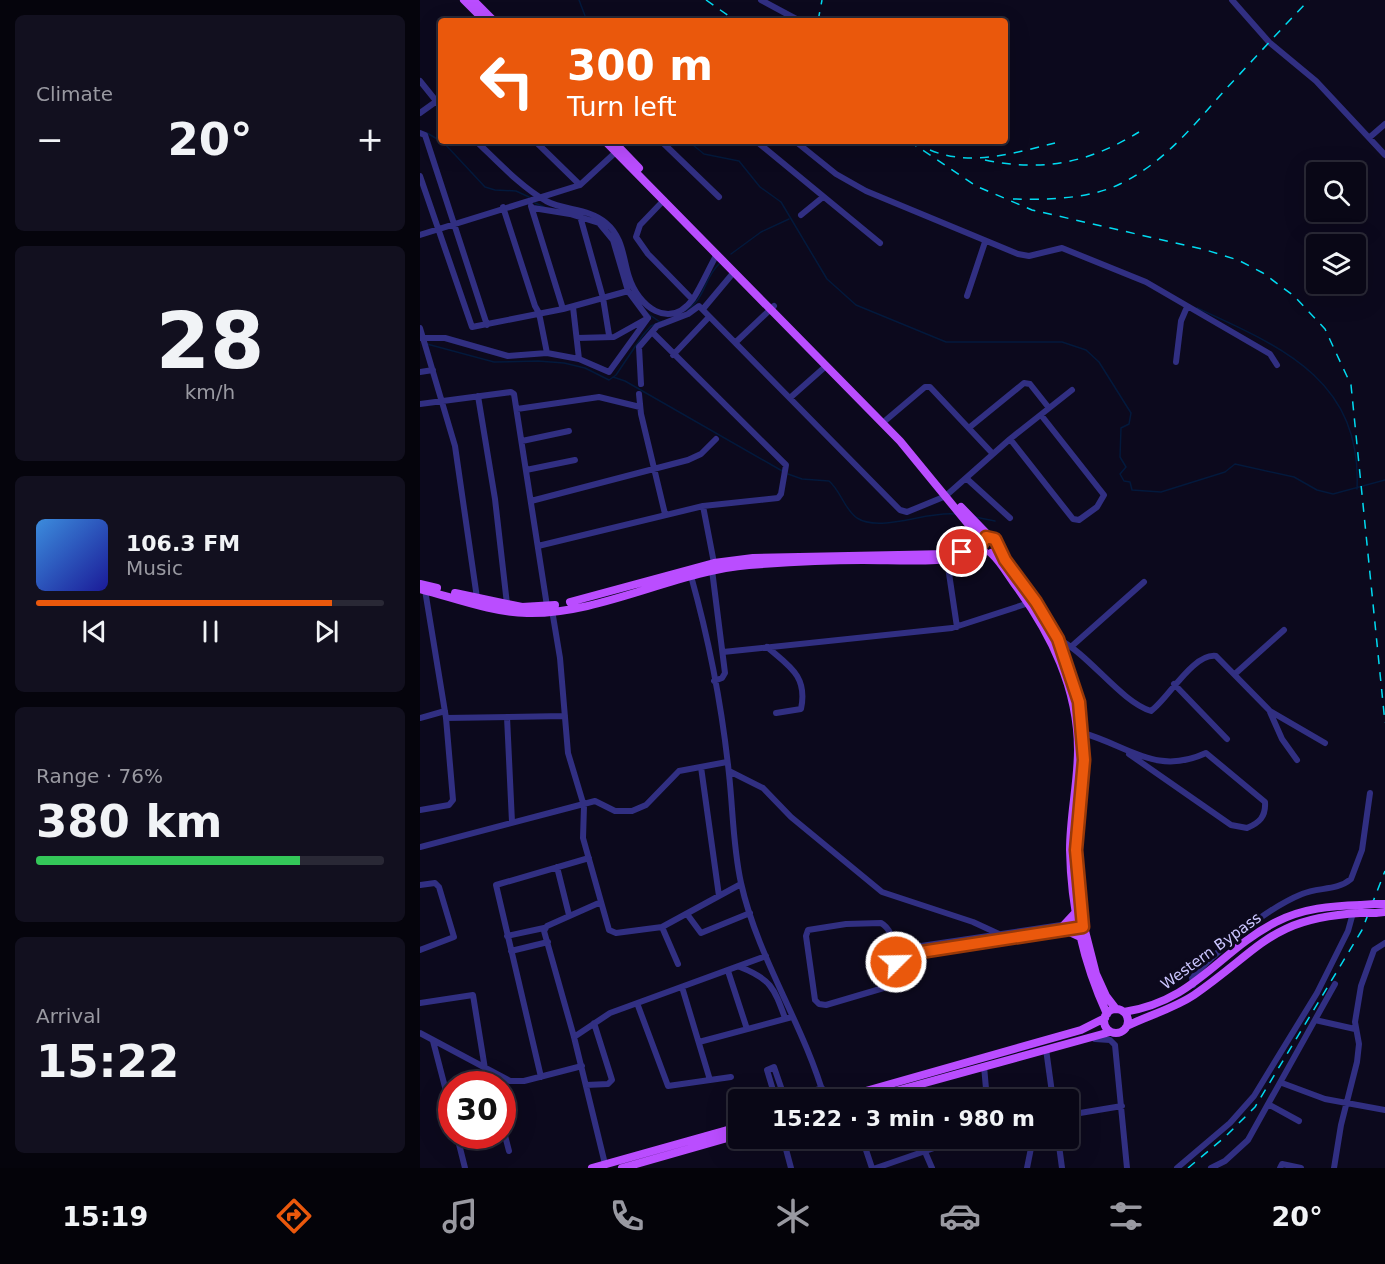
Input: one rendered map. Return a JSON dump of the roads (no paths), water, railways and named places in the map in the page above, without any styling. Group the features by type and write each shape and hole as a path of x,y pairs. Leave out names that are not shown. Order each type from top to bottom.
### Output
{"main road":[{"path":"464,0 482,18"},
{"path":"473,0 491,18"},
{"path":"610,144 772,308 900,441 948,495"},
{"path":"615,144 664,200 734,272 886,420 966,516 997,541 1058,639 1075,686 1083,733 1084,767 1076,850 1080,937 1106,1016 1105,1024 1110,1032"},
{"path":"900,1089 1110,1032 1120,1032 1127,1026 1127,1018 1098,982 1076,912 1070,849 1078,759 1074,714 1056,651 1029,603 985,548 966,516"},
{"path":"422,588 507,604 549,608 603,601 691,576 713,567 794,562 947,560 985,548 990,537"},
{"path":"422,588 497,609 527,613 713,567 792,555 948,554 998,546"},
{"name":"Western Bypass","path":"1127,1026 1168,1010 1194,995 1256,945 1281,929 1309,919 1375,908 1385,904"},
{"name":"Western Bypass","path":"1375,908 1385,912"},
{"name":"Western Bypass","path":"1120,1010 1165,1001 1193,985 1242,944 1275,922 1308,910 1358,910"},
{"path":"1076,912 1064,927 1080,937"},
{"path":"873,1089 1081,1030 1120,1010"},
{"path":"622,1168 728,1130"},
{"path":"592,1168 728,1137"}],"street":[{"path":"761,0 794,18"},
{"path":"1232,0 1269,42 1316,81 1385,155"},
{"path":"420,81 438,100"},
{"path":"420,112 438,103"},
{"path":"1370,137 1385,124"},
{"path":"420,133 425,135 487,325"},
{"path":"479,144 539,197 548,202 590,213 607,223 620,241 634,291 655,313 675,311 692,300 717,254"},
{"path":"538,144 580,185"},
{"path":"664,144 718,197"},
{"path":"760,144 880,243"},
{"path":"799,144 836,174 866,191 985,242 1029,256 1062,248 1146,282 1270,354 1277,365"},
{"path":"420,235 503,207 580,185 618,150"},
{"path":"420,176 471,326 474,328 573,307 628,291"},
{"path":"801,215 823,197"},
{"path":"528,200 533,208 563,309"},
{"path":"664,200 640,225 636,237 648,254 692,300"},
{"path":"503,207 539,313 548,353"},
{"path":"533,208 580,216 599,223 613,240 628,291 648,318"},
{"path":"580,216 603,298 609,335"},
{"path":"967,296 985,242"},
{"path":"703,309 734,272"},
{"path":"641,384 638,349 662,324 688,314 699,306 902,512 948,495 993,454 1072,390"},
{"path":"573,307 579,359"},
{"path":"1176,362 1181,321 1187,307"},
{"path":"736,342 772,308"},
{"path":"673,355 709,317"},
{"path":"577,338 614,336 648,318"},
{"path":"423,340 445,338 508,356 548,353 579,359 605,372 612,371 648,318"},
{"path":"420,328 444,401 460,472 477,598"},
{"path":"538,546 665,514 703,506 778,498 781,494 786,467 652,332"},
{"path":"791,397 826,366"},
{"path":"420,372 433,370"},
{"path":"970,428 1024,383 1030,384 1049,408"},
{"path":"886,420 927,387 970,428 993,454"},
{"path":"420,404 511,392 514,394 549,608 565,716 568,753 584,806 583,834 601,902 612,932 662,927 741,884"},
{"path":"639,394 665,514"},
{"path":"478,396 495,499 507,604"},
{"path":"517,409 599,397 640,407"},
{"path":"1010,440 1073,519 1079,520 1095,508 1103,494 1041,415"},
{"path":"522,441 569,431"},
{"path":"531,501 655,470 696,457 716,439"},
{"path":"526,470 575,459"},
{"path":"966,478 1010,518"},
{"path":"703,506 723,652 724,676 714,681"},
{"path":"947,560 957,627"},
{"path":"691,576 706,630 729,771 736,857 741,884 789,1017"},
{"path":"1072,646 1144,582"},
{"path":"420,810 449,805 453,800 446,715 422,588"},
{"path":"723,652 957,627 1029,603"},
{"path":"1236,673 1284,630"},
{"path":"1058,639 1072,646 1105,677 1151,711 1174,684 1211,655 1216,656 1236,673 1270,711 1325,743"},
{"path":"767,647 795,671 800,682 801,709 776,713"},
{"path":"1174,684 1227,739"},
{"path":"1270,711 1282,739 1297,760"},
{"path":"420,718 446,715 565,716"},
{"path":"507,717 512,822"},
{"path":"1083,733 1129,754 1231,825 1246,828 1262,819 1266,810 1265,802 1206,753 1196,757 1162,762 1129,754"},
{"path":"420,847 512,822 584,806 595,801 622,812 639,809 674,774 727,762"},
{"path":"701,767 719,897"},
{"path":"729,771 762,788 791,817 882,892 999,934"},
{"path":"1193,985 1192,977 1254,922 1304,893 1339,886 1351,879 1362,850 1370,793"},
{"path":"541,1077 496,885 589,858"},
{"path":"557,867 569,915"},
{"path":"420,885 435,883 439,887 454,938 420,950"},
{"path":"507,936 544,928 601,902"},
{"path":"1177,1168 1221,1131 1254,1096 1317,993 1358,910"},
{"path":"687,914 701,933 750,913"},
{"path":"881,922 890,931 895,953 896,975 887,987 826,1005 819,1004 815,1000 806,936 808,930 846,924 881,922"},
{"path":"895,953 1080,924"},
{"path":"662,927 678,964"},
{"path":"895,953 999,934 1064,927"},
{"path":"544,928 582,1066 605,1164"},
{"path":"511,951 548,942"},
{"path":"1334,1168 1346,1104 1357,1062 1359,1044 1355,1029 1366,968 1374,950 1385,943"},
{"path":"574,1037 610,1013 766,956"},
{"path":"740,967 758,974 771,984 822,1088 819,1089"},
{"path":"728,971 747,1029"},
{"path":"1211,1168 1242,1148 1281,1083 1335,984"},
{"path":"682,987 710,1080"},
{"path":"420,1003 473,995 488,1071"},
{"path":"637,1003 668,1086 731,1077"},
{"path":"699,1042 789,1017"},
{"path":"1315,1020 1355,1029"},
{"path":"586,1085 608,1084 612,1080 594,1023"},
{"path":"420,1033 488,1071"},
{"path":"1051,1089 1046,1051 1102,1038 1114,1042 1122,1106 1126,1168"},
{"path":"433,1041 441,1071"},
{"path":"516,1081 582,1066"},
{"path":"984,1066 986,1089"},
{"path":"773,1089 767,1070 774,1067 781,1089"},
{"path":"1281,1083 1346,1104 1385,1110"},
{"path":"1268,1104 1299,1122"},
{"path":"1079,1113 1122,1106"},
{"path":"460,1149 465,1168"},
{"path":"786,1149 791,1168"},
{"path":"866,1149 872,1168"},
{"path":"876,1168 930,1149"},
{"path":"1027,1168 1031,1149"},
{"path":"1060,1149 1062,1168"},
{"path":"924,1151 932,1168"},
{"path":"1280,1168 1282,1164 1301,1168"}],"waterway":[{"path":"579,0 586,18"},
{"path":"427,133 438,139"},
{"path":"445,144 485,187 516,191 529,197"},
{"path":"693,144 704,154 739,161 760,187 781,202 827,279 856,305 946,342 1062,342 1086,350 1099,362 1131,413 1129,424 1121,428 1120,457 1126,467 1120,474 1124,481 1130,482 1132,490 1161,492 1225,472 1235,464 1294,477 1317,490 1333,494 1385,480"},
{"path":"535,203 544,207"},
{"path":"731,254 761,232 789,219"},
{"path":"686,310 697,301 719,264"},
{"path":"1197,308 1259,337 1286,354 1311,372 1331,394 1346,420 1355,452 1357,489"},
{"path":"647,313 660,322"},
{"path":"427,344 494,362 564,363 585,368 609,380 616,375 651,326 663,321"},
{"path":"613,377 625,381 784,472"},
{"path":"788,474 802,479 829,481 853,514 867,522 890,523 931,515 955,514"},
{"path":"975,517 995,521"}],"railway":[{"path":"706,0 732,18"},
{"path":"819,18 822,0"},
{"path":"1013,199 1054,199 1095,193 1120,184 1151,165 1201,117 1309,0"},
{"path":"985,160 1027,165 1065,162 1102,151 1139,132"},
{"path":"930,150 945,155 977,158 1008,154 1055,143"},
{"path":"913,144 976,186 1032,210 1206,250 1238,260 1263,273 1294,296 1325,329 1351,385 1385,723"},
{"path":"1188,1168 1225,1137 1255,1107 1362,930 1385,871"}]}
